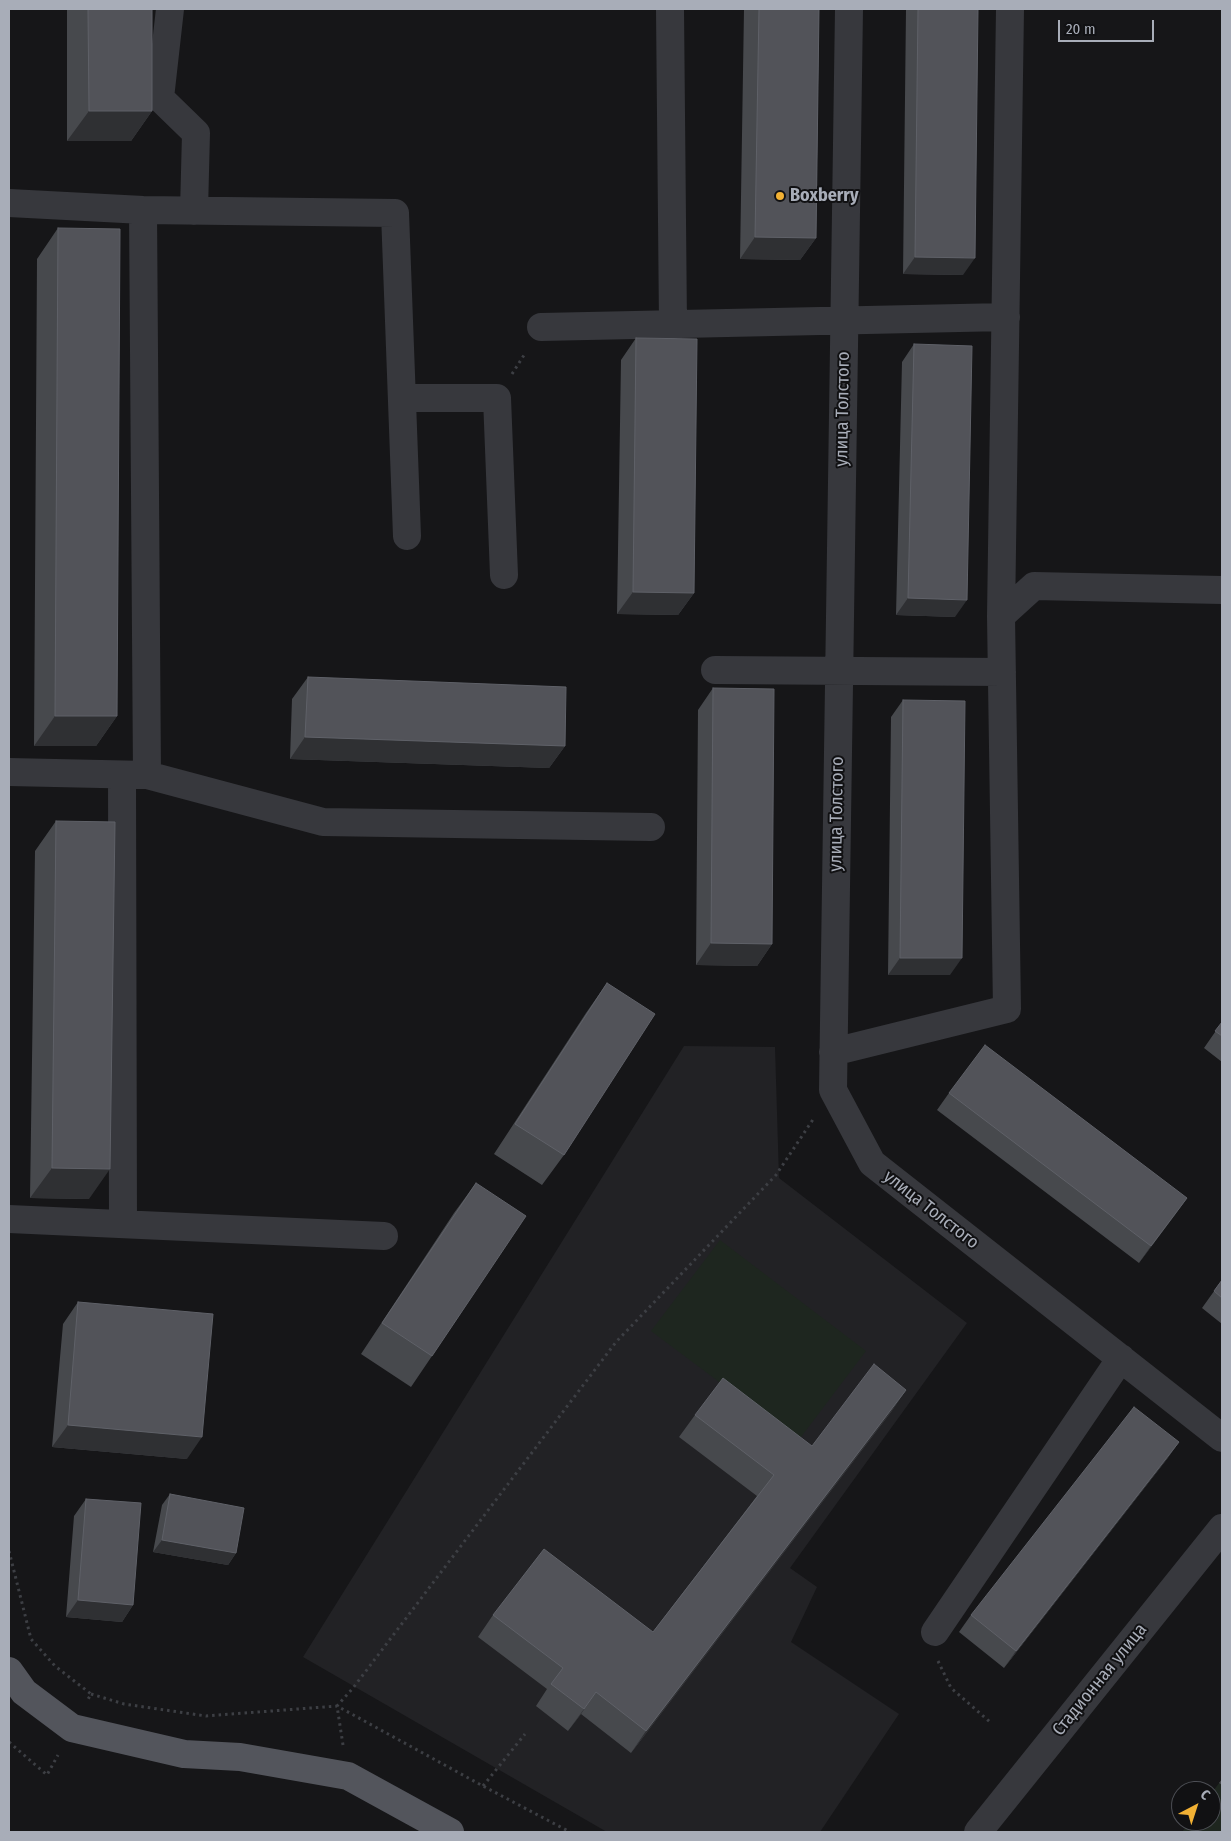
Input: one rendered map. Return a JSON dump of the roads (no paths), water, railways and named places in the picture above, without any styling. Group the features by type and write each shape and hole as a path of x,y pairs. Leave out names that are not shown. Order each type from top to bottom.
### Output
{"main road":[{"path":"9,1671 24,1692 72,1728 184,1754 240,1757 348,1776 450,1832"}],"street":[{"path":"170,9 160,98 196,133 194,211"},
{"path":"670,9 673,325"},
{"name":"улица Толстого","path":"849,9 833,1090 872,1163 1222,1438"},
{"path":"833,1052 1007,1009 1001,616 1010,9"},
{"path":"9,203 143,210 395,213 407,536"},
{"path":"123,1224 135,775 143,210"},
{"path":"541,327 1006,317"},
{"path":"402,398 497,398 504,575"},
{"path":"1001,616 1034,586 1222,590"},
{"path":"715,670 1002,672"},
{"path":"9,772 135,775 323,822 651,827"},
{"path":"9,1219 384,1236"},
{"path":"935,1632 1121,1358"},
{"name":"Стадионная улица","path":"978,1832 1222,1528"}],"place":[{"name":"Boxberry","path":"780,196"}]}
